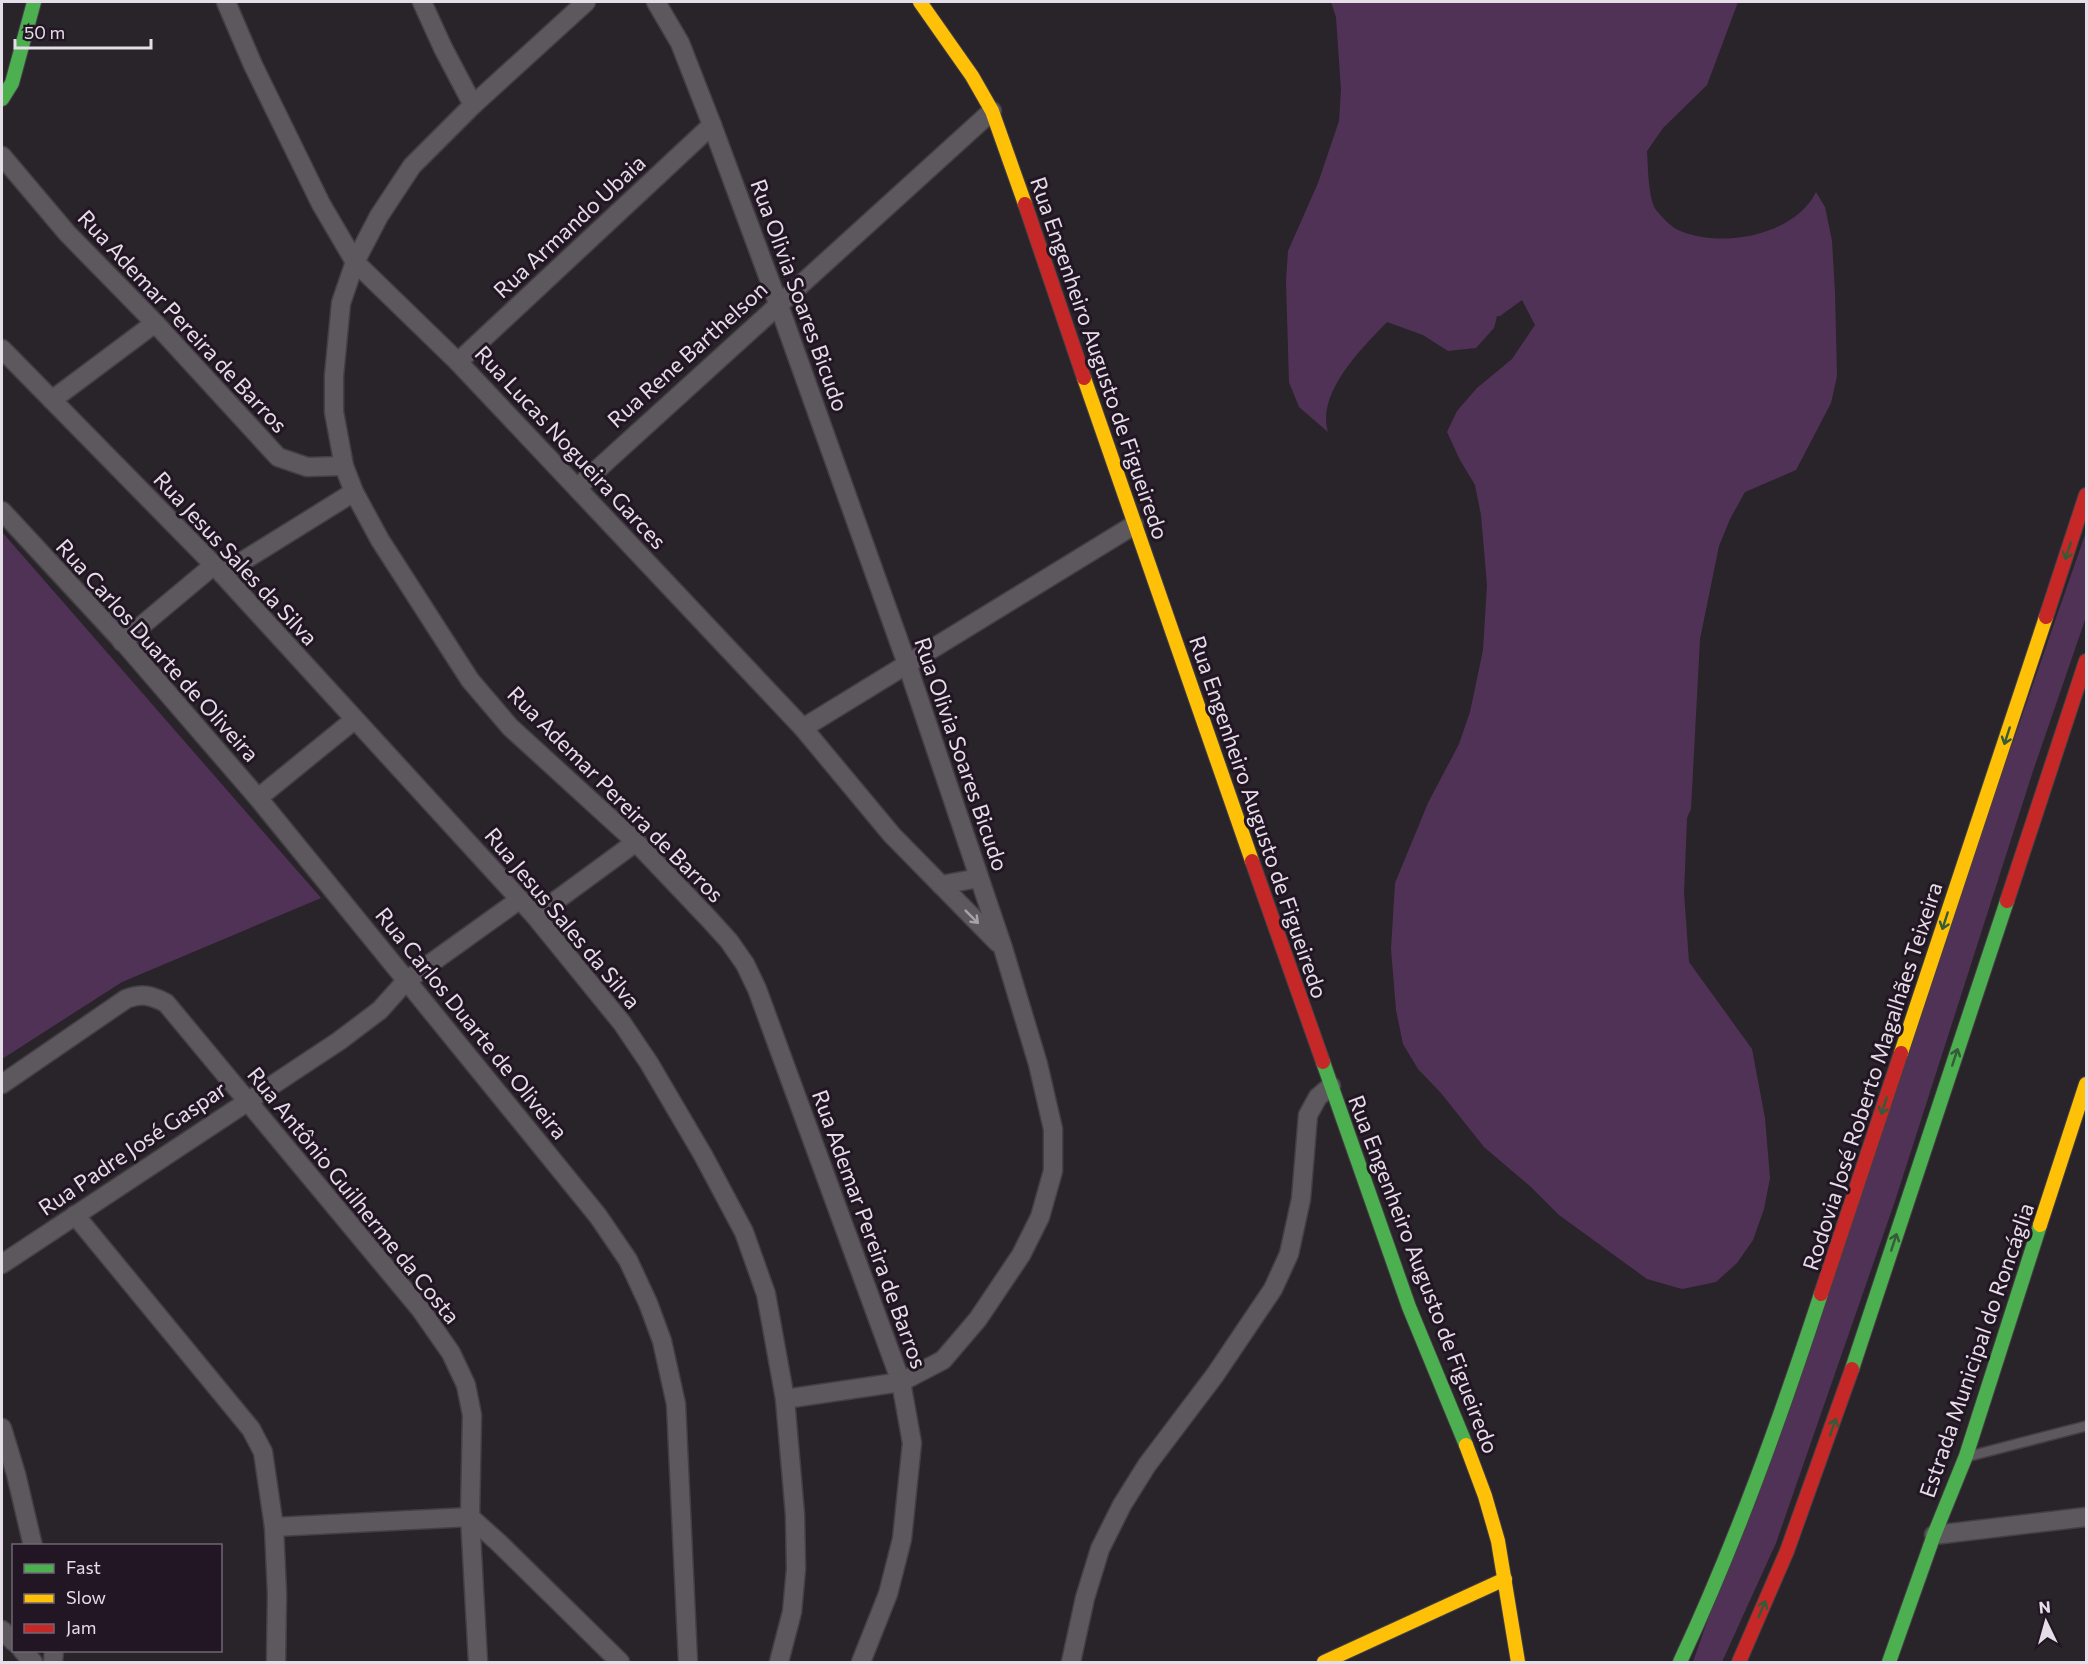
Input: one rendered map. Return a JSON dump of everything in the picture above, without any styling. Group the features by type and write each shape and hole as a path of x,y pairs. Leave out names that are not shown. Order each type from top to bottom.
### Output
{"main road":[{"path":"2,99 12,83 34,2"},
{"name":"Rua Engenheiro Augusto de Figueiredo","path":"920,2 972,76 992,111 1006,147 1134,525 1409,1307 1485,1496 1498,1541 1518,1662"},
{"name":"Rodovia José Roberto Magalhães Teixeira","path":"1680,1662 1706,1609 1747,1510 1787,1398 2086,495"},
{"path":"1739,1662 1787,1551 1833,1426 2086,661"},
{"name":"Estrada Municipal do Roncáglia","path":"1888,1662 1934,1535 1966,1456 2086,1084"},
{"path":"1324,1662 1505,1579"}],"street":[{"name":"Rua Lucas Nogueira Garces","path":"226,2 253,65 321,204 356,262 458,362 803,728 892,835 1003,948"},
{"path":"422,2 473,105"},
{"path":"344,466 334,412 334,376 341,303 356,262 379,216 412,166 473,105 586,2"},
{"name":"Rua Olivia Soares Bicudo","path":"656,2 680,43 712,125 907,664 1003,948 1048,1099 1053,1129 1053,1172 1040,1217 1021,1255 978,1319 943,1360 901,1382 785,1398"},
{"name":"Rua Rene Barthelson","path":"576,488 992,111"},
{"name":"Rua Armando Ubaia","path":"458,362 712,125"},
{"name":"Rua Ademar Pereira de Barros","path":"2,156 68,233 155,323 278,457 307,467 344,466 354,492 380,540 470,680 510,727 636,842 729,941 745,964 757,990 901,1382 912,1443 902,1539 888,1594 861,1662"},
{"path":"52,400 155,323"},
{"name":"Rua Jesus Sales da Silva","path":"2,349 218,570 535,916 622,1023 649,1063 739,1222 766,1294 785,1398 795,1515 796,1569 792,1612 779,1662"},
{"path":"122,642 218,570 354,492"},
{"name":"Rua Carlos Duarte de Oliveira","path":"2,511 122,642 258,798 598,1215 628,1260 662,1341 676,1404 688,1662"},
{"path":"803,728 1134,525"},
{"path":"258,798 354,720"},
{"path":"535,916 636,842"},
{"path":"941,885 979,878"},
{"name":"Rua Padre José Gaspar","path":"2,1264 339,1041 380,1010 406,981 519,900"},
{"name":"Rua Antônio Guilherme da Costa","path":"2,1084 126,999 138,995 152,996 166,1003 421,1310 452,1353 466,1385 472,1415 470,1517 478,1662"},
{"path":"1071,1662 1085,1598 1100,1549 1122,1505 1147,1466 1215,1375 1274,1289 1289,1254 1301,1199 1308,1115 1318,1097 1331,1086"},
{"path":"75,1215 251,1429 263,1452 274,1527 277,1594 276,1662"},
{"path":"2,1428 33,1544"},
{"path":"274,1527 470,1517 620,1662"},
{"path":"1934,1535 2086,1517"}],"lane":[{"path":"1966,1456 2086,1426"}],"shaded area":[{"path":"1331,2 1738,2 1707,85 1663,128 1647,151 1653,205 1676,229 1693,235 1713,238 1754,235 1774,229 1806,207 1816,192 1825,207 1832,241 1835,293 1837,376 1831,403 1796,470 1745,492 1730,519 1719,546 1700,639 1684,893 1689,962 1752,1049 1765,1118 1770,1178 1764,1209 1753,1240 1737,1263 1716,1282 1682,1289 1647,1279 1559,1215 1531,1187 1484,1147 1441,1093 1418,1069 1403,1044 1396,1010 1391,949 1395,883 1428,803 1459,744 1470,712 1483,650 1487,585 1481,515 1475,485 1447,432 1457,411 1477,388 1512,359 1535,325 1522,300 1497,316 1494,328 1476,348 1448,351 1423,335 1387,322 1354,358 1335,387 1326,417 1328,432 1299,407 1289,382 1286,281 1288,251 1318,183 1339,121 1341,90 1336,17"},
{"path":"2,532 321,898 122,982 2,1059"},
{"path":"2086,532 2086,617 2033,771 1895,1201 1776,1543 1722,1662 1693,1662"}],"traffic: fast":[{"path":"2,99 12,83 34,2"},
{"path":"1852,1369 2007,901"},
{"path":"1323,1062 1409,1307 1466,1445"},
{"path":"1889,1662 1934,1535 1966,1456 2040,1225"},
{"path":"1680,1662 1720,1571 1756,1480 1821,1294"}],"traffic: slow":[{"path":"920,2 972,76 992,111 1025,204"},
{"path":"1084,378 1252,861"},
{"path":"1901,1053 2046,617"},
{"path":"2040,1225 2086,1084"},
{"path":"1466,1445 1485,1496 1498,1541 1518,1662"},
{"path":"1324,1662 1505,1579"}],"traffic: jam":[{"path":"1025,204 1084,378"},
{"path":"2046,617 2086,495"},
{"path":"2007,901 2086,661"},
{"path":"1252,861 1323,1062"},
{"path":"1821,1294 1901,1053"},
{"path":"1739,1662 1787,1551 1852,1369"}]}
